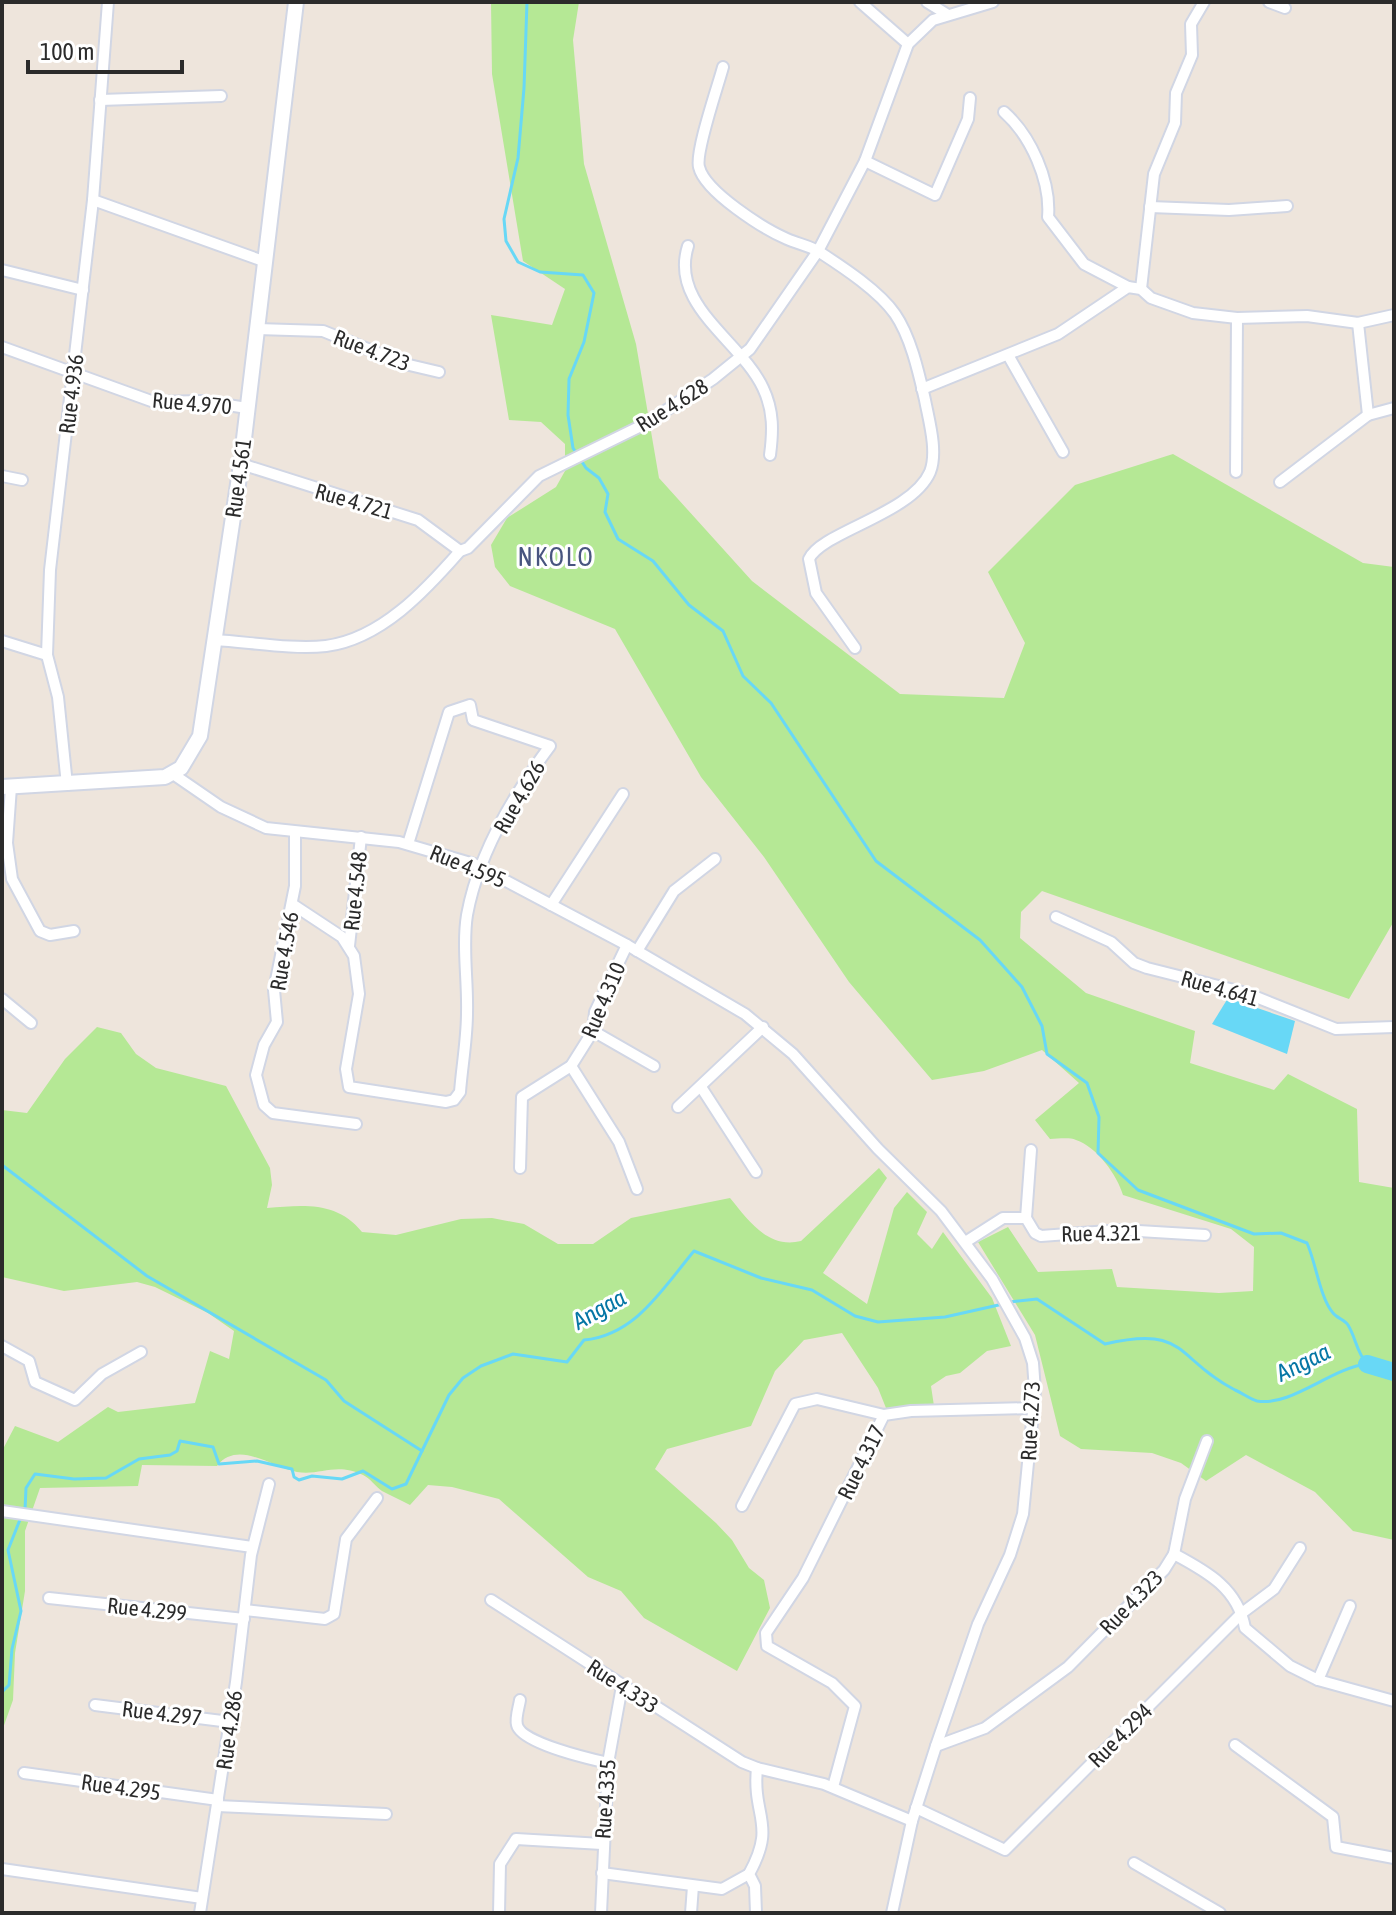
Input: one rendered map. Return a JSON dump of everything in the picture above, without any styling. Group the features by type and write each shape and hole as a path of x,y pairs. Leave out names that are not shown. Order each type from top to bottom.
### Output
{"main road":[{"name":"Rue 4.561","path":"173,774 188,758 203,727 241,464 296,2"},
{"path":"6,787 67,785 173,774"}],"street":[{"name":"Rue 4.936","path":"67,785 58,697 47,655 50,570 93,200 108,2"},
{"path":"860,2 908,44 926,25 993,2"},
{"path":"927,2 948,15"},
{"path":"1141,289 1154,174 1175,123 1176,93 1192,55 1191,24 1204,2"},
{"path":"1269,2 1285,8"},
{"name":"Rue 4.628","path":"215,640 327,646 371,630 415,599 539,476 647,423 743,356 818,251 865,161 908,44"},
{"path":"723,67 698,161 703,177 743,213 776,234 818,251 896,315 922,389 932,454 929,474 922,485 891,508 820,545 809,559 816,593 855,648"},
{"path":"100,100 221,96"},
{"path":"865,161 935,195 968,119 970,98"},
{"path":"1004,112 1019,126 1050,193 1048,217 1084,264 1128,287 1141,289 1151,298 1193,313 1237,318 1307,316 1358,323 1394,315"},
{"path":"93,200 266,262"},
{"path":"1150,207 1229,210 1287,206"},
{"path":"688,246 683,262 689,290 714,328 743,356 764,389 774,426 770,455"},
{"path":"2,270 83,290"},
{"path":"922,389 1058,334 1128,287"},
{"path":"1236,472 1237,318"},
{"path":"1358,323 1368,415"},
{"name":"Rue 4.723","path":"257,329 323,331 405,364 439,372"},
{"name":"Rue 4.970","path":"2,347 154,402 202,401 247,408"},
{"path":"1008,355 1063,452"},
{"path":"1280,482 1368,415 1394,408"},
{"name":"Rue 4.721","path":"241,464 418,520 460,551"},
{"path":"2,476 22,480"},
{"path":"2,641 47,655"},
{"name":"Rue 4.626","path":"408,844 449,712 470,705 473,720 550,746 524,784 481,868 467,917 467,1016 460,1092 454,1100"},
{"name":"Rue 4.595","path":"173,774 247,821 277,831 408,844 481,868 632,948 745,1014"},
{"path":"6,787 7,843 12,879 40,931 50,935 74,931"},
{"path":"551,905 623,794"},
{"name":"Rue 4.546","path":"295,833 292,904 274,990 277,1022 258,1061 256,1075 268,1110 356,1124"},
{"name":"Rue 4.548","path":"361,837 349,946 359,994 347,1060 349,1087 446,1102 454,1100"},
{"name":"Rue 4.310","path":"520,1168 522,1097 571,1066 593,1031 595,1012 632,948 674,891 715,859"},
{"path":"292,904 349,946"},
{"name":"Rue 4.641","path":"1056,917 1111,942 1134,963 1147,968 1246,993 1336,1029 1394,1027"},
{"path":"2,999 31,1023"},
{"name":"Rue 4.273","path":"745,1014 793,1054 967,1241 1025,1338 1033,1363 1033,1408 1019,1528 978,1624 936,1746 912,1821 892,1913"},
{"path":"678,1107 763,1027"},
{"path":"593,1031 654,1066"},
{"path":"571,1066 619,1142 637,1189"},
{"path":"701,1087 756,1172"},
{"path":"967,1241 1003,1218 1026,1218 1031,1150"},
{"name":"Rue 4.321","path":"1026,1218 1035,1233 1041,1236 1122,1230 1205,1235"},
{"path":"2,1346 29,1361 35,1382 75,1400 102,1374 141,1352"},
{"path":"742,1506 784,1421 802,1399 817,1399 884,1415"},
{"name":"Rue 4.317","path":"833,1787 855,1706 832,1683 774,1650 765,1639 803,1578 884,1415 948,1409 1033,1408"},
{"path":"1174,1554 1185,1499 1207,1441"},
{"name":"Rue 4.286","path":"200,1913 230,1722 252,1547 269,1484"},
{"name":"Rue 4.299","path":"49,1598 325,1619 334,1614 346,1539 377,1498"},
{"path":"2,1511 252,1547"},
{"name":"Rue 4.294","path":"916,1808 1005,1850 1242,1613 1274,1589 1300,1548"},
{"name":"Rue 4.323","path":"936,1746 985,1728 1068,1667 1174,1554 1219,1581 1233,1596 1242,1613 1245,1628 1290,1666 1318,1680 1394,1701"},
{"name":"Rue 4.333","path":"491,1600 742,1762 757,1768"},
{"path":"1318,1680 1350,1606"},
{"name":"Rue 4.335","path":"601,1913 608,1763 622,1686"},
{"path":"520,1700 516,1724 521,1733 575,1755 608,1763"},
{"name":"Rue 4.297","path":"95,1705 230,1722"},
{"path":"1235,1745 1335,1820 1336,1847 1394,1858"},
{"path":"602,1873 722,1889 749,1874 765,1836 757,1798 757,1768 833,1787 912,1821"},
{"name":"Rue 4.295","path":"24,1773 218,1803 386,1814"},
{"path":"499,1913 500,1864 516,1839 602,1844"},
{"path":"1134,1863 1220,1913"},
{"path":"2,1869 202,1898"},
{"path":"749,1874 755,1886 756,1913"},
{"path":"691,1913 693,1886"}],"green space":[{"path":"491,2 579,2 573,40 584,164 636,344 659,478 752,581 900,694 1004,698 1025,643 988,572 1075,485 1173,454 1363,563 1394,567 1394,921 1349,999 1042,891 1021,912 1020,938 1086,993 1195,1031 1190,1063 1274,1090 1288,1074 1357,1109 1359,1182 1394,1188 1394,1540 1353,1531 1315,1492 1246,1455 1206,1481 1181,1463 1152,1453 1081,1449 1060,1436 1035,1335 978,1242 1008,1227 1038,1272 1112,1269 1117,1287 1219,1293 1253,1291 1254,1247 1231,1229 1123,1195 1099,1155 1073,1139 1050,1139 1035,1120 1079,1083 1042,1050 984,1071 932,1080 849,982 764,857 701,777 615,629 510,586 495,567 491,545 507,518 556,487 565,471 565,444 541,422 509,420 491,315 552,325 565,289 523,261 492,74"},
{"path":"97,1027 121,1033 136,1054 156,1068 226,1086 270,1168 272,1185 267,1208 307,1206 331,1210 362,1232 396,1235 461,1219 492,1218 524,1224 558,1244 593,1244 631,1218 730,1198 752,1224 769,1237 779,1241 801,1241 879,1168 887,1178 823,1273 867,1304 894,1208 907,1192 927,1212 917,1234 932,1249 943,1232 992,1298 1011,1346 987,1351 960,1373 946,1376 931,1386 934,1406 886,1408 878,1388 842,1333 804,1340 775,1371 751,1426 667,1449 655,1469 716,1523 732,1540 749,1568 764,1580 770,1608 737,1671 644,1618 621,1591 588,1577 499,1499 452,1487 428,1485 410,1505 353,1471 297,1472 245,1455 225,1458 217,1466 142,1465 138,1486 40,1488 25,1531 25,1591 15,1653 13,1700 2,1731 2,1451 15,1426 58,1442 108,1407 118,1412 195,1403 210,1351 229,1359 234,1331 208,1313 155,1287 137,1282 64,1291 2,1277 2,1110 27,1113 65,1059"}],"water":[{"path":"1228,998 1295,1021 1287,1054 1212,1024"}],"waterway":[{"path":"527,2 518,158 504,219 506,241 518,262 540,272 583,275 594,293 584,342 569,379 568,415 573,448 586,468 599,478 608,494 605,512 618,539 653,561 689,605 723,631 743,676 771,703 876,861 980,940 1022,987 1042,1026 1047,1054 1087,1083 1099,1117 1098,1153 1138,1190 1254,1234 1281,1233 1307,1243 1329,1307 1348,1325 1367,1364"},
{"path":"2,1165 147,1276 326,1380 344,1401 422,1451"},
{"name":"Angaa","path":"25,1510 26,1488 35,1474 74,1479 106,1478 139,1459 170,1455 177,1451 180,1441 213,1447 219,1464 257,1461 292,1469 294,1477 299,1480 312,1476 342,1479 363,1471 392,1489 406,1484 449,1395 463,1378 481,1366 513,1354 567,1362 584,1340 619,1329 647,1308 694,1251 761,1278 812,1290 855,1316 878,1322 945,1317 1003,1304"},
{"name":"Angaa","path":"1010,1302 1037,1299 1105,1344 1132,1339 1167,1342 1215,1378 1257,1401 1283,1398 1339,1372 1367,1364"},
{"name":"Angaa","path":"1367,1364 1394,1372"},
{"name":"Angaa","path":"2,1692 9,1685 12,1649 21,1611 8,1550 21,1517"}],"district":[{"name":"NKOLO","path":"556,557"}]}
